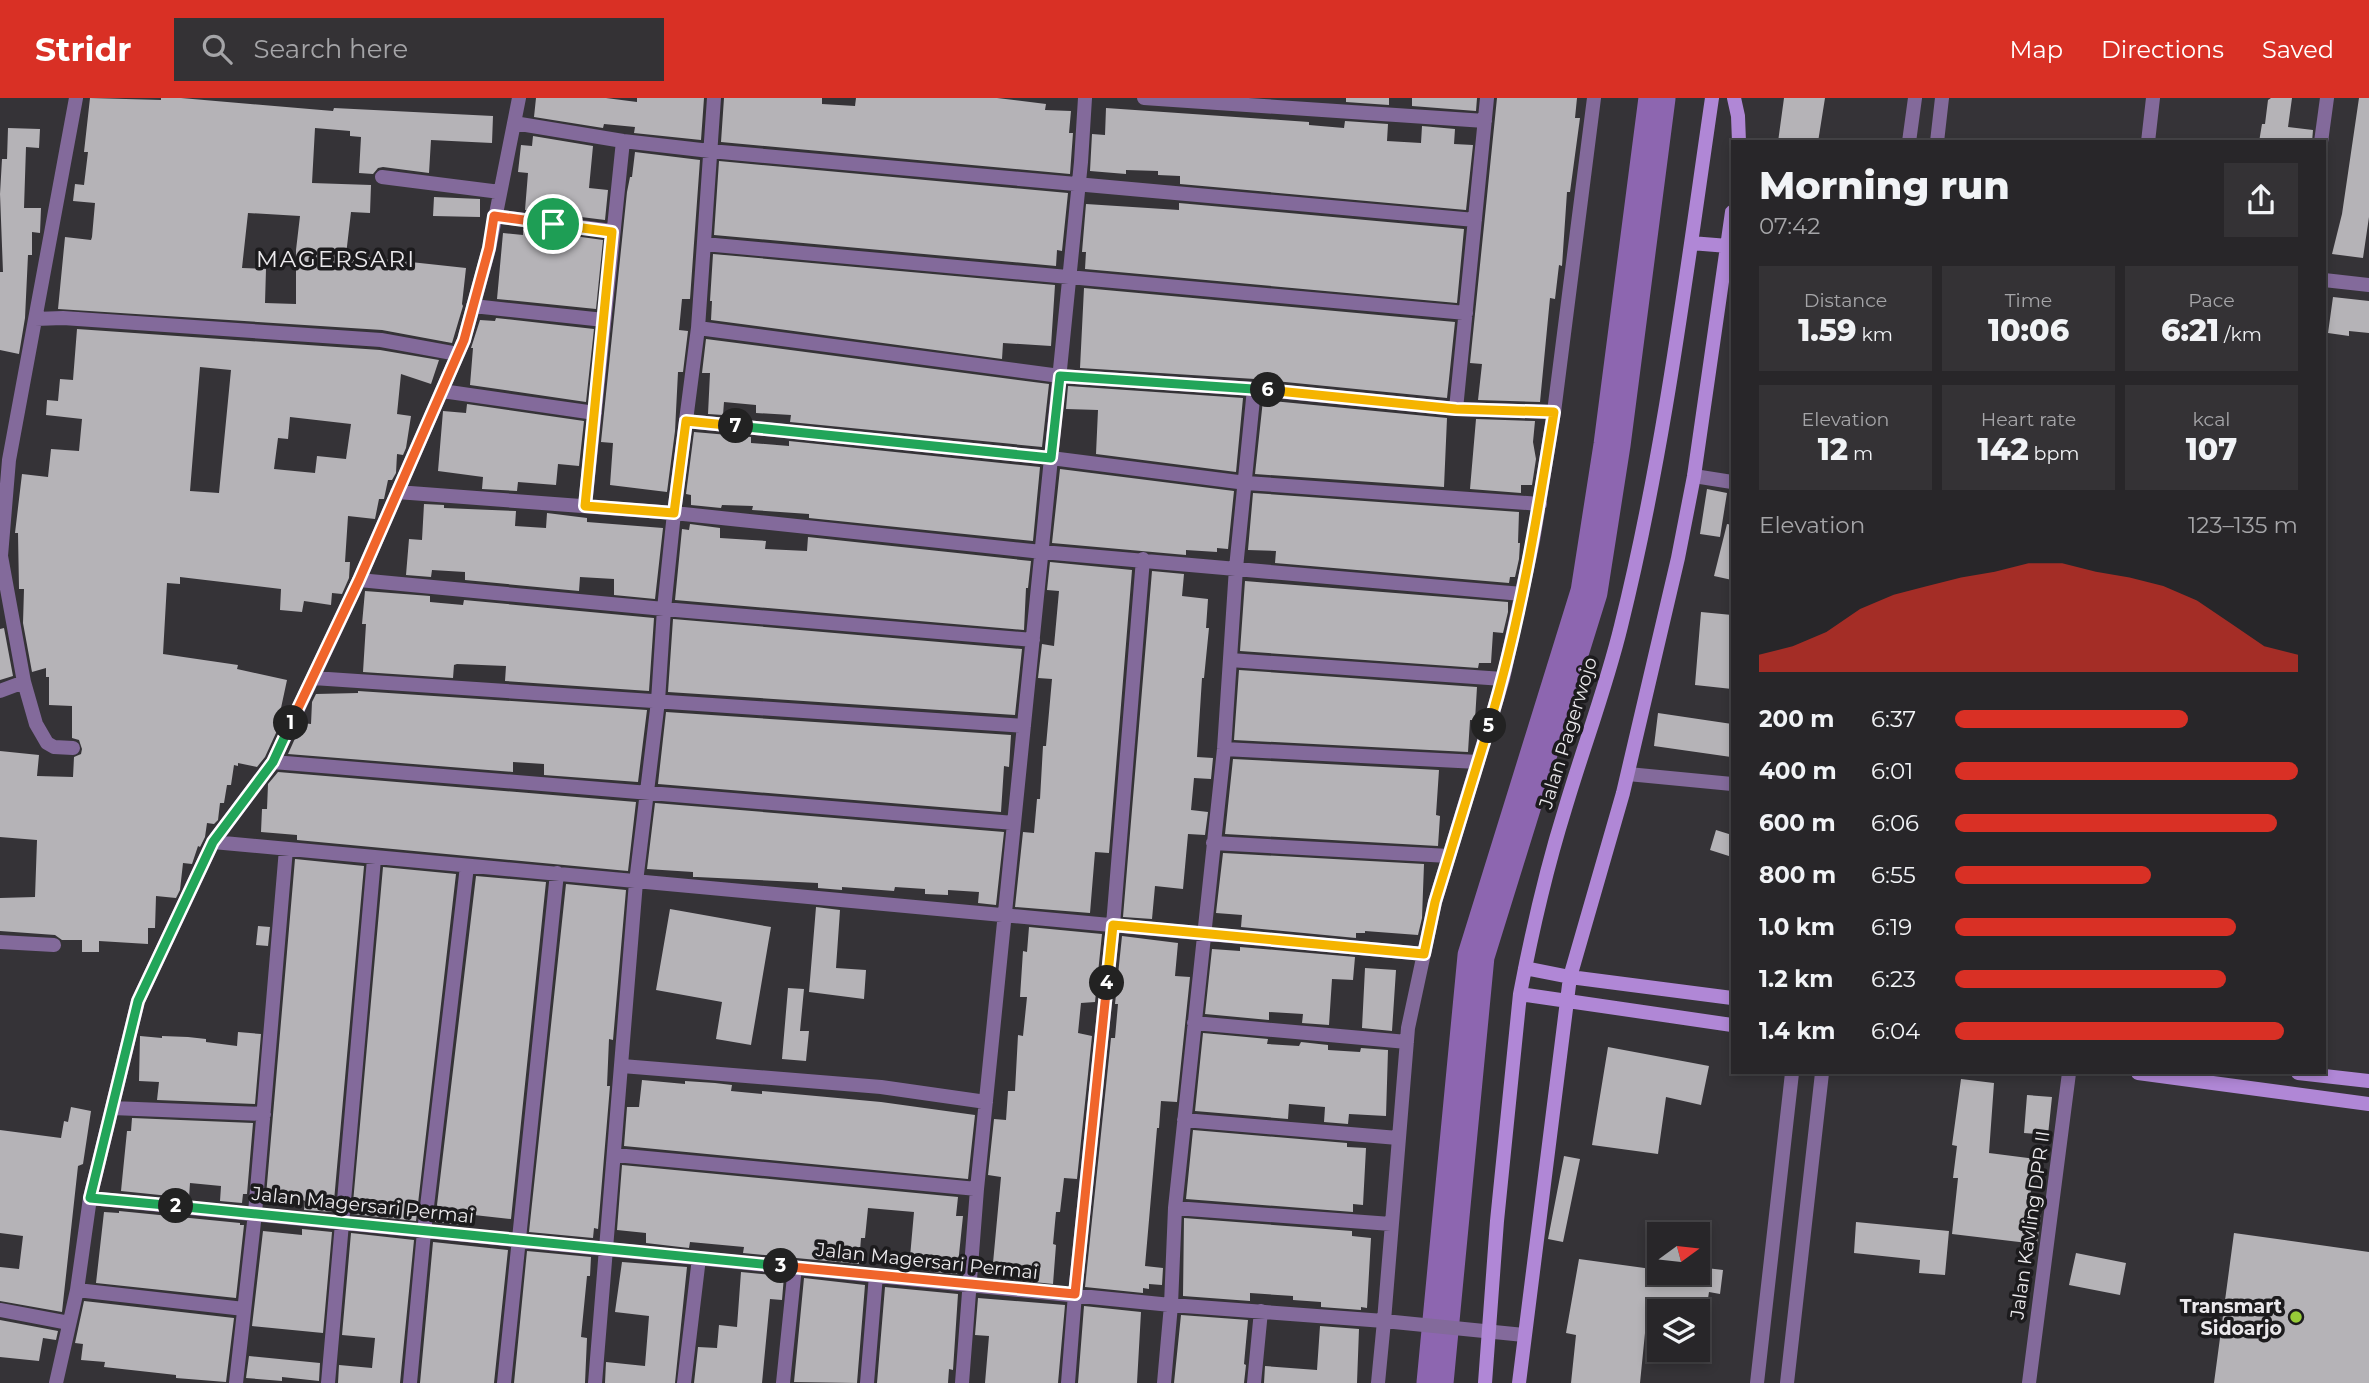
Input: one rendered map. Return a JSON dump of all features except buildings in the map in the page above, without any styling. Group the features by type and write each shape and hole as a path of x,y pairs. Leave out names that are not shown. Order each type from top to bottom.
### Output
{"main road":[{"name":"Jalan Pagerwojo","path":"1485,1383 1482,1330 1497,1221 1520,994 1536,910 1621,627 1661,435 1712,98"},
{"path":"1736,102 1739,140"},
{"path":"1519,1383 1570,976 1628,774 1678,558 1731,220"},
{"path":"1691,243 1728,246"},
{"path":"1525,968 1731,998"},
{"path":"1520,994 1731,1025"},
{"path":"2145,1074 2369,1104"},
{"path":"2307,1074 2369,1081"}],"street":[{"path":"73,748 54,747 47,743 36,724 24,682 1,556 4,458 35,319 76,98"},
{"path":"56,1383 77,1290 90,1198 138,1001 213,842 273,762 359,580 458,354 489,248 519,98"},
{"path":"595,1383 636,882 648,793 674,513 698,327 714,98"},
{"path":"962,1383 977,1189 1070,278 1085,98"},
{"path":"1144,98 1485,121"},
{"path":"1456,409 1486,98"},
{"path":"1378,1383 1407,1042 1435,902 1503,679 1541,504 1594,98"},
{"path":"1909,140 1915,98"},
{"path":"1937,140 1942,98"},
{"path":"2148,140 2153,98"},
{"path":"2321,140 2327,98"},
{"path":"514,123 623,141 710,151 1475,220"},
{"path":"585,506 623,141"},
{"path":"382,177 500,192"},
{"path":"494,216 612,232"},
{"path":"704,244 1466,313"},
{"path":"2326,280 2369,285"},
{"path":"473,306 604,320"},
{"path":"35,319 63,318 381,340 458,354"},
{"path":"698,327 1060,376 1254,389 1456,409 1554,412"},
{"path":"1164,1383 1175,1208 1224,749 1236,568 1254,389"},
{"path":"442,391 595,413"},
{"path":"686,421 1051,458 1245,483 1541,504"},
{"path":"1693,476 1731,482"},
{"path":"397,492 674,513 1042,552 1522,594"},
{"path":"1068,1383 1113,925 1143,559"},
{"path":"359,580 1033,640"},
{"path":"1230,660 1503,679"},
{"path":"313,678 1024,726"},
{"path":"0,691 24,682"},
{"path":"1224,749 1478,762"},
{"path":"273,762 1014,823"},
{"path":"1628,774 1731,784"},
{"path":"213,842 374,859 557,873 1005,917 1424,954"},
{"path":"1213,843 1449,856"},
{"path":"236,1383 255,1213 286,849"},
{"path":"328,1383 374,859"},
{"path":"410,1383 424,1232 467,866"},
{"path":"504,1383 557,873"},
{"path":"0,942 54,945"},
{"path":"1194,1023 1407,1042"},
{"path":"622,1066 881,1087 986,1102"},
{"path":"1757,1383 1792,1074"},
{"path":"1787,1383 1822,1074"},
{"name":"Jalan Kavling DPR II","path":"2029,1383 2069,1074"},
{"path":"112,1108 264,1114"},
{"path":"1184,1120 1398,1138"},
{"path":"615,1155 977,1189"},
{"name":"Jalan Magersari Permai","path":"90,1198 1171,1305 1524,1335"},
{"path":"1175,1208 1391,1224"},
{"path":"684,1383 699,1258"},
{"path":"783,1383 795,1267"},
{"path":"867,1383 876,1275"},
{"path":"77,1290 244,1309"},
{"path":"0,1310 69,1323"},
{"path":"1254,1383 1261,1311"}],"waterway":[{"path":"1435,1383 1476,956 1589,592 1612,445 1657,98"}],"place":[{"name":"Transmart Sidoarjo","path":"2296,1317"}],"district":[{"name":"MAGERSARI","path":"336,259"}],"route":[{"path":"494,216 553,224 612,232 585,506 674,513 686,421 1051,458 1060,376 1254,389 1456,409 1554,412 1541,504 1503,679 1435,902 1424,954 1113,925 1075,1294 90,1198 138,1001 213,842 273,762 359,580 464,340 489,248 494,216"}]}
